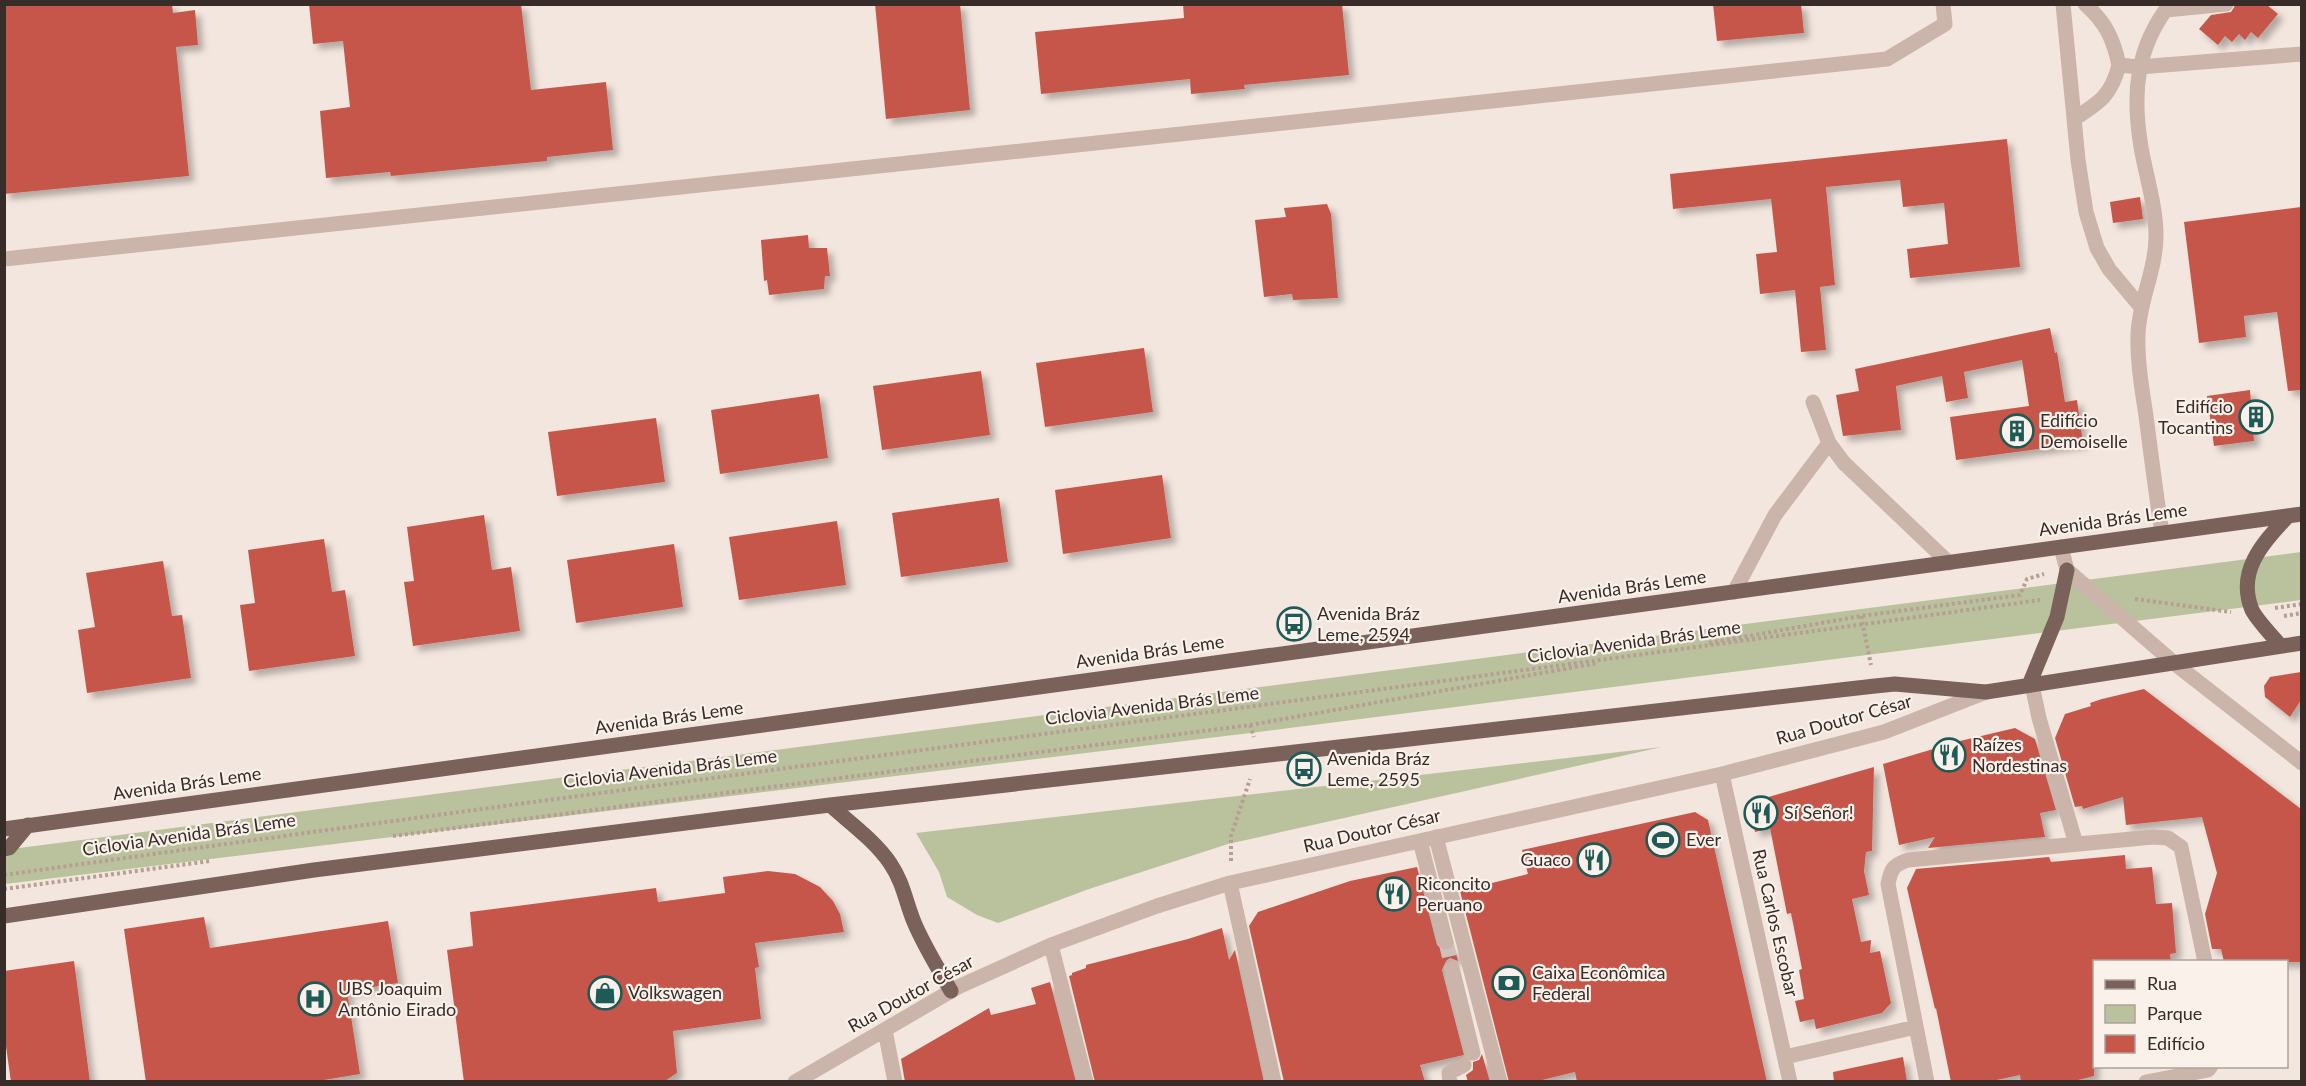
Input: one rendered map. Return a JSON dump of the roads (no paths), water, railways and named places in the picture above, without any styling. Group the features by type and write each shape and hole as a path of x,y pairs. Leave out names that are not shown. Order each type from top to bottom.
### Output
{"main road":[{"name":"Avenida Brás Leme","path":"4,829 2295,515"},
{"path":"2281,646 2253,612 2247,592 2248,575 2251,563 2261,546 2295,515"},
{"path":"2031,685 2057,617 2067,569"},
{"path":"4,916 314,870 830,805 1895,684 1986,692 2301,643"},
{"path":"830,805 881,850 890,863 905,890 912,918 923,942 951,991"},
{"path":"4,849 9,848 28,825"}],"street":[{"path":"4,259 1887,59 1945,24 1943,4"},
{"path":"2063,4 2086,213 2097,248 2109,269 2140,306"},
{"path":"2074,119 2098,104 2114,86 2119,65 2113,40 2099,16 2085,4"},
{"path":"2162,533 2138,356 2140,306 2152,270 2156,237 2151,192 2141,146 2138,105 2139,67 2147,40 2168,7 2226,4"},
{"path":"2119,65 2139,67 2301,54"},
{"path":"1814,402 1829,443 1844,463 1949,563"},
{"path":"1734,592 1775,515 1829,443"},
{"path":"2061,547 2067,569 2174,663 2301,763"},
{"path":"2031,685 2076,844"},
{"name":"Rua Doutor César","path":"795,1082 951,991 1051,945 1157,906 1230,883 1722,774 1884,732 1986,692"},
{"name":"Rua Carlos Escobar","path":"1722,774 1790,1082"},
{"path":"1436,837 1500,1082"},
{"path":"1927,1082 1888,884 1890,870 1896,864 1908,860 2168,838 2181,847 2205,960"},
{"path":"1420,841 1446,942"},
{"path":"1230,883 1274,1082"},
{"path":"1051,945 1086,1082"},
{"path":"1450,1082 1449,1073 1469,1059 1452,968"},
{"path":"1785,1057 1916,1027"},
{"path":"885,1030 895,1082"},
{"path":"2146,1082 2210,1068"}],"tunnel":[{"path":"1446,942 1452,968"}],"place":[{"name":"Edifício Tocantins","path":"2256,417"},
{"name":"Edifício Demoiselle","path":"2017,431"},
{"name":"Avenida Bráz Leme, 2594","path":"1294,624"},
{"name":"Raízes Nordestinas","path":"1949,755"},
{"name":"Avenida Bráz Leme, 2595","path":"1304,769"},
{"name":"Sí Señor!","path":"1761,813"},
{"name":"Ever","path":"1663,840"},
{"name":"Guaco","path":"1594,860"},
{"name":"Riconcito Peruano","path":"1394,894"},
{"name":"Caixa Econômica Federal","path":"1509,983"},
{"name":"Volkswagen","path":"605,993"},
{"name":"UBS Joaquim Antônio Eirado","path":"315,999"}]}
